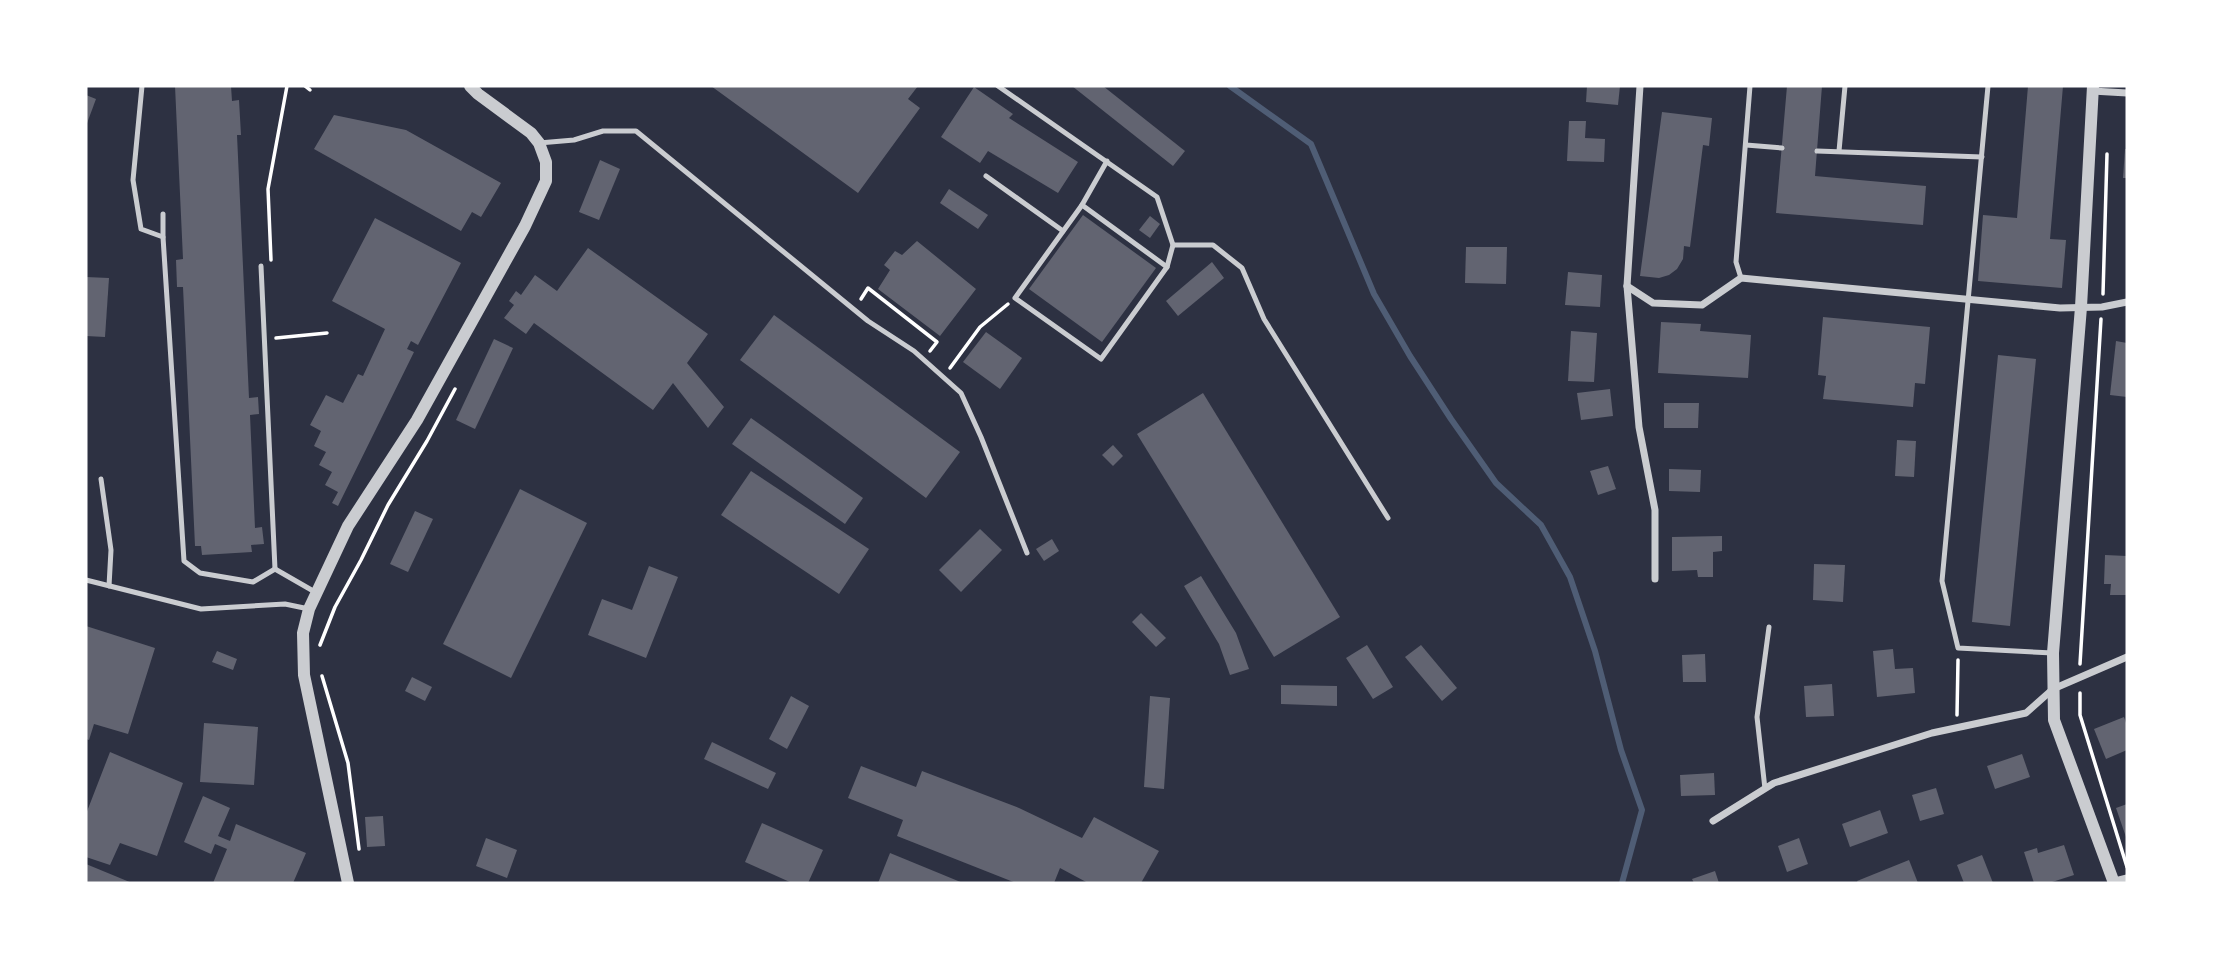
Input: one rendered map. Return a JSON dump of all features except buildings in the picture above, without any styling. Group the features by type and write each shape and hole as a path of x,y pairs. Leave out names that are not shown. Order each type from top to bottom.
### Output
{"street":[{"path":"348,883 304,675 303,633 309,609 348,526 417,420 525,226 546,181 547,162 539,143 531,133 470,86"},
{"path":"1640,86 1627,286 1639,427 1655,510 1655,579"},
{"path":"2127,93 2093,89 2081,307 2053,653 2054,720 2112,883 2127,878"},
{"path":"1627,286 1653,303 1702,305 1741,278 2060,308 2102,307 2127,302"},
{"path":"1713,821 1774,783 1932,733 2026,713 2053,689 2127,657"}],"lane":[{"path":"142,86 133,180 141,229 163,237"},
{"path":"998,86 1107,161 1157,197 1173,245 1167,267 1101,359 1014,298 1082,205 1107,161"},
{"path":"1741,278 1737,262 1750,86"},
{"path":"1839,151 1845,86"},
{"path":"1988,86 1942,581 1958,648 2053,653"},
{"path":"539,143 574,140 603,131 636,131 854,309 923,359 961,393 1027,553"},
{"path":"1746,145 1782,148"},
{"path":"1817,151 1982,157"},
{"path":"986,176 1063,231"},
{"path":"1082,205 1167,267"},
{"path":"163,214 184,561 200,573 253,582 275,569"},
{"path":"1173,245 1213,245 1242,268 1264,319 1388,518"},
{"path":"261,266 275,569"},
{"path":"101,479 111,550 109,586"},
{"path":"275,569 315,592"},
{"path":"86,580 201,609 285,604 309,609"},
{"path":"1765,789 1757,718 1769,627"}],"path":[{"path":"271,265 268,189 287,86"},
{"path":"305,86 310,90"},
{"path":"2107,144 2102,307 2087,523 2080,715 2127,867"},
{"path":"854,309 868,288 937,342 923,359"},
{"path":"943,377 980,327 1014,298"},
{"path":"919,328 923,323"},
{"path":"274,338 327,333"},
{"path":"319,652 335,607 362,560 388,505 458,383"},
{"path":"1957,728 1958,648"},
{"path":"321,674 348,762 360,856"}],"waterway":[{"path":"1230,86 1311,144 1374,294 1410,356 1496,483 1541,525 1570,577 1595,651 1621,750 1642,810 1622,883"}]}
